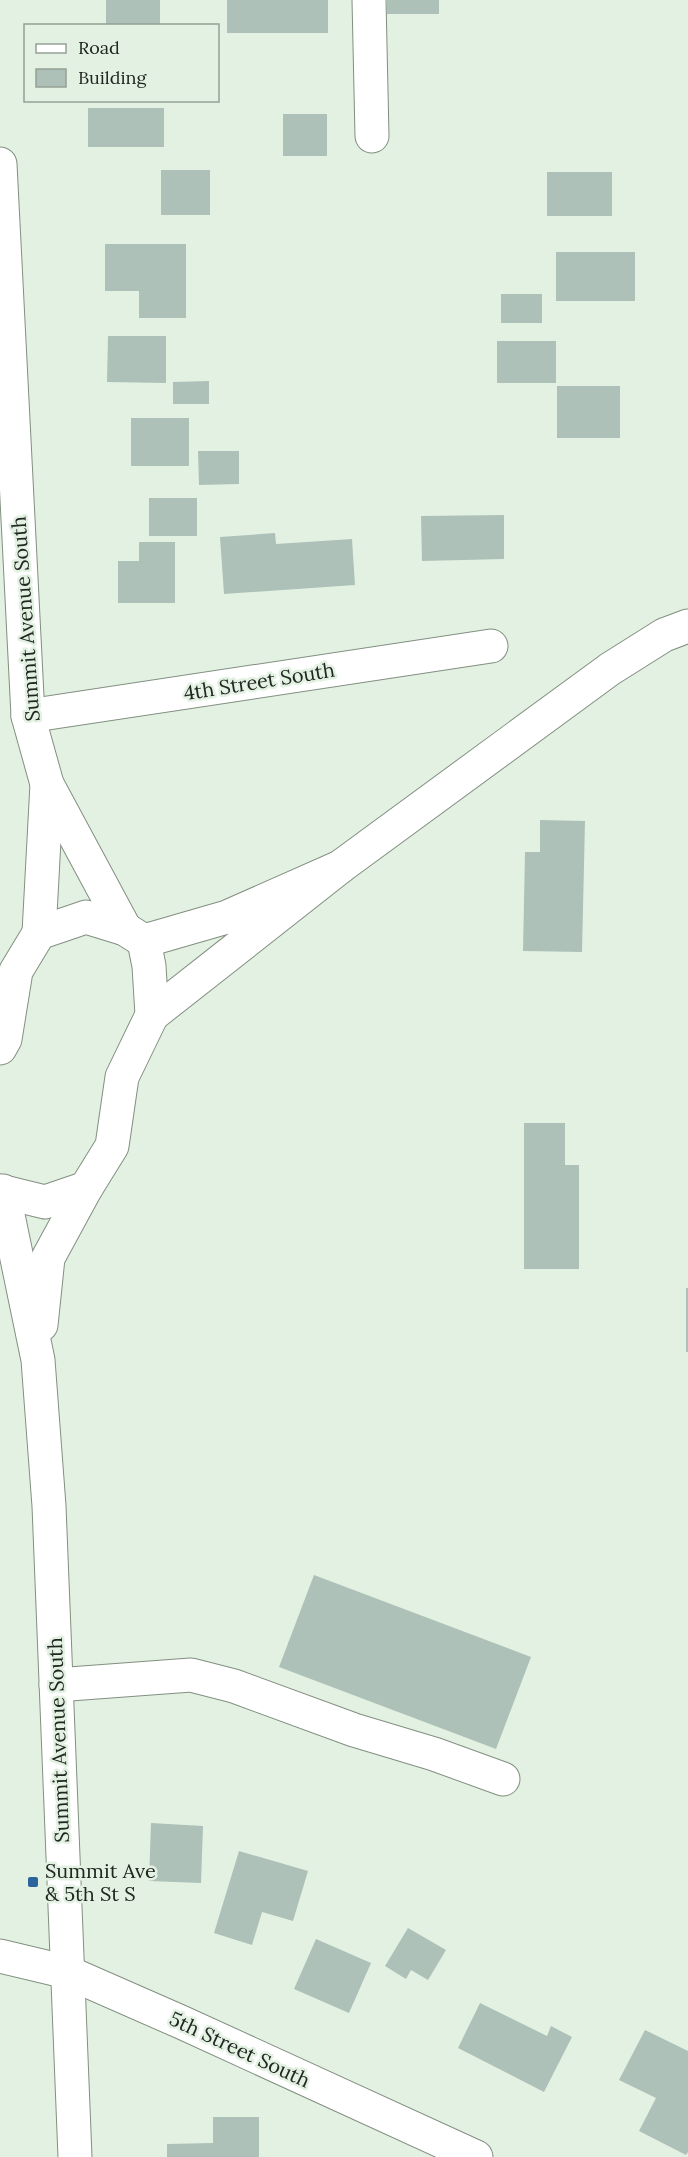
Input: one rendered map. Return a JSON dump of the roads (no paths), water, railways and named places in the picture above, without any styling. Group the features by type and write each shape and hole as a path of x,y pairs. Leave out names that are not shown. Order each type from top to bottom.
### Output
{"street":[{"path":"369,0 372,136"},
{"name":"Summit Avenue South","path":"0,164 28,716 47,784 134,935 149,966 152,1015 122,1077 112,1146 48,1257 38,1360"},
{"path":"152,1015 340,867 610,669 664,634 688,626"},
{"name":"4th Street South","path":"28,716 491,646"},
{"name":"Summit Avenue South","path":"0,1048 5,1039 16,971 39,933 47,784"},
{"path":"39,933 86,917 134,935 227,917 340,867"},
{"name":"Summit Avenue South","path":"75,2157 49,1506 38,1360 1,1191 45,1202 86,1188"},
{"path":"56,1685 191,1676 234,1686 354,1730 434,1754 503,1779"},
{"name":"5th Street South","path":"0,1956 67,1972 476,2157"}],"place":[{"name":"Summit Ave & 5th St S","path":"33,1882"}]}
